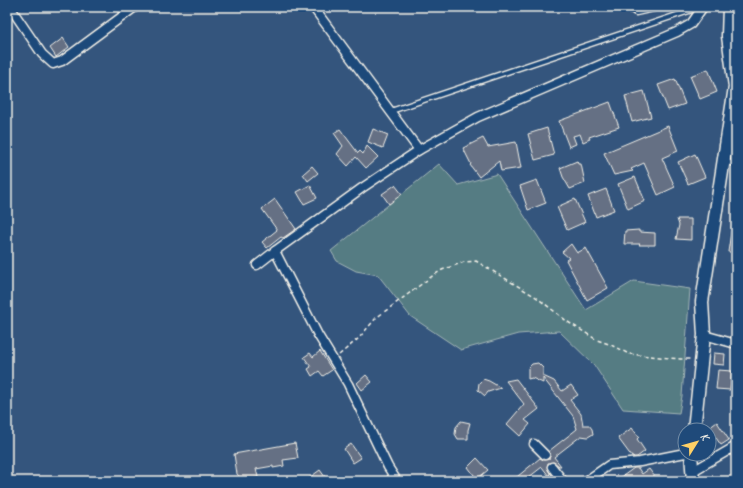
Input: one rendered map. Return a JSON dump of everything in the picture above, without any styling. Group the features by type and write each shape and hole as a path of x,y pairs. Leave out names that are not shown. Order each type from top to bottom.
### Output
{"street":[{"path":"10,7 42,54 53,64 62,61 135,7"},
{"path":"313,7 419,150"},
{"path":"632,7 636,11 654,7"},
{"path":"257,264 362,188 419,150 478,117 677,32 691,24 702,7"},
{"path":"695,422 704,335 702,302 735,81 728,36 729,7"},
{"path":"275,251 318,335 348,384 388,467 397,481"},
{"path":"704,335 736,344"},
{"path":"534,444 545,455"},
{"path":"692,462 693,476 736,446"},
{"path":"586,481 609,465 640,462 677,455"},
{"path":"552,467 563,481"}],"lane":[{"path":"390,111 702,7"},
{"path":"724,161 736,164"}],"path":[{"path":"333,360 359,338 376,318 431,276 442,270 464,262 476,261 536,297 579,330 596,340 609,344 629,354 680,359 701,359"}],"green space":[{"path":"439,164 458,185 497,174 586,310 634,281 690,289 682,396 679,413 623,409 594,365 559,331 518,334 461,350 410,316 378,275 356,271 337,261 331,251"}],"building":[{"path":"63,38 69,47 56,57 50,48"},
{"path":"708,69 717,92 700,99 690,76"},
{"path":"675,79 685,104 668,110 658,85"},
{"path":"644,91 651,117 632,122 625,96"},
{"path":"610,102 619,127 589,137 590,139 583,142 580,134 573,136 576,144 569,147 559,121"},
{"path":"668,126 678,151 662,158 675,187 658,195 644,163 631,169 633,171 614,175 604,153"},
{"path":"547,128 554,155 535,160 528,134"},
{"path":"340,129 358,153 360,151 363,154 367,146 378,157 366,168 356,157 348,166 337,154 343,146 334,133"},
{"path":"373,129 388,135 383,148 368,142"},
{"path":"483,138 488,147 516,142 521,168 501,171 499,161 479,177 470,165 471,164 463,148"},
{"path":"695,154 705,177 688,184 678,162"},
{"path":"577,161 578,164 581,164 585,183 570,189 560,168"},
{"path":"312,166 318,173 308,181 303,174"},
{"path":"635,177 645,201 628,209 618,184"},
{"path":"537,180 546,203 528,210 520,186"},
{"path":"310,185 317,198 304,204 297,192"},
{"path":"395,185 402,194 389,204 382,194"},
{"path":"606,189 614,210 596,217 588,196"},
{"path":"275,199 296,229 283,238 281,237 267,248 262,242 277,230 262,209"},
{"path":"575,199 585,222 567,230 557,207"},
{"path":"677,219 691,219 691,240 676,239 679,225"},
{"path":"732,226 736,227 736,252 728,252"},
{"path":"639,230 639,232 655,233 655,245 624,244 625,231"},
{"path":"571,244 577,253 586,248 608,288 587,300 566,260 569,258 562,252"},
{"path":"320,351 332,370 323,376 319,371 312,376 308,369 311,367 304,357 310,353 313,357"},
{"path":"714,353 725,354 724,365 713,364"},
{"path":"538,363 543,368 543,376 554,381 562,391 571,385 578,395 570,400 581,414 583,425 589,425 593,434 588,437 581,436 554,457 561,466 554,462 548,463 547,467 550,473 549,476 542,467 524,481 512,481 540,458 544,460 549,459 549,451 577,429 573,416 543,378 543,383 532,378 528,379 528,368 532,364"},
{"path":"718,370 732,371 730,390 716,389"},
{"path":"366,375 372,382 362,390 357,383"},
{"path":"483,379 501,388 488,392 485,396 478,390 479,383"},
{"path":"516,379 539,409 525,420 530,424 520,436 507,424 524,404 506,381"},
{"path":"461,421 470,423 468,439 458,439 455,434 456,427"},
{"path":"717,422 729,440 721,445 717,439"},
{"path":"632,428 639,437 637,439 645,451 637,457 632,457 618,438"},
{"path":"295,443 298,458 283,460 284,466 256,469 258,477 252,479 254,481 243,481 237,474 234,454"},
{"path":"351,444 361,458 353,463 344,449"},
{"path":"477,458 488,470 477,479 468,467"},
{"path":"634,468 638,468 642,474 649,469 658,481 616,481"},
{"path":"320,470 328,481 305,481"}],"waterway":[{"path":"7,473 12,481"}]}
